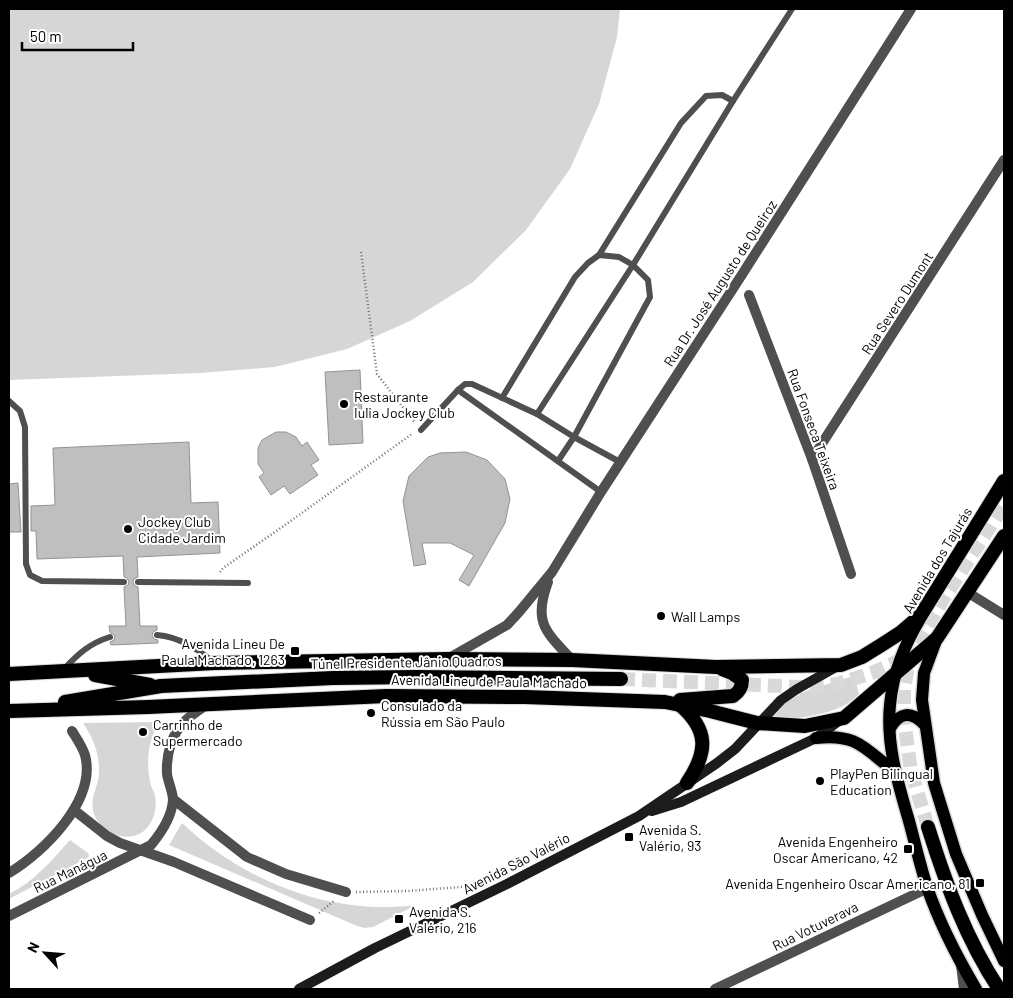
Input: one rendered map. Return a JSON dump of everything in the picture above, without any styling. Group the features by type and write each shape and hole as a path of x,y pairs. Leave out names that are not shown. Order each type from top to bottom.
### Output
{"highway":[{"name":"Avenida dos Tajurás","path":"922,616 1004,482"},
{"path":"936,638 1004,536"},
{"name":"Avenida Lineu de Paula Machado","path":"9,674 215,663 449,659 572,660 716,667 841,665 883,644 922,616"},
{"name":"Avenida Lineu de Paula Machado","path":"11,711 386,696 525,697 665,702 710,710 757,724 805,726 844,718 896,675 936,638"},
{"path":"665,702 684,699 723,698 733,696 739,692 742,680 716,667"},
{"name":"Túnel Presidente Jânio Quadros","path":"66,671 161,686"},
{"name":"Túnel Presidente Jânio Quadros","path":"11,711 161,686 333,678 621,679"},
{"path":"679,704 694,720 703,741 701,759 687,783"},
{"path":"928,827 943,874 964,926 981,962 999,989"}],"main road":[{"name":"Avenida dos Tajurás","path":"922,616 900,657 890,707 890,728 895,772 928,888 961,964 976,989"},
{"path":"936,638 924,673 922,700 934,783 956,854 1004,960"},
{"name":"Avenida São Valério","path":"300,989 375,948 507,884 639,816 735,749 781,700 841,665"},
{"path":"890,728 898,718 906,715 916,716 924,724"},
{"name":"Avenida São Valério","path":"639,816 681,802 816,738 844,718"},
{"path":"816,738 842,737 851,740 895,772"}],"street":[{"name":"Rua Dr. José Augusto de Queiroz","path":"552,572 620,462 911,9"},
{"name":"Rua Severo Dumont","path":"812,460 1004,160"},
{"name":"Rua Fonseca Teixeira","path":"749,295 812,460 851,574"},
{"path":"449,659 507,625 552,572"},
{"path":"552,572 542,597 541,615 548,633 572,660"},
{"path":"967,592 1004,616"},
{"path":"207,704 184,721 173,738 168,754 167,774 173,799 247,857 286,874 346,892"},
{"path":"9,873 24,864 54,835 74,810 81,795 86,776 85,757 81,745 72,731"},
{"name":"Rua Manágua","path":"9,916 151,845 159,836 168,818 173,799"},
{"path":"74,810 107,836 120,843 143,850 310,920"},
{"name":"Rua Votuverava","path":"715,989 928,888"},
{"path":"961,964 964,989"}],"lane":[{"path":"537,414 792,9"},
{"path":"502,398 575,277 599,254 681,122 706,96 722,95 733,101"},
{"path":"558,461 574,437 650,297 648,280 633,264 619,257 599,254"},
{"path":"420,429 458,390 465,384 472,384 485,388 537,414 620,462"},
{"path":"458,390 601,492"},
{"path":"9,401 20,411 25,427 26,564 30,575 42,580 124,582"},
{"path":"138,582 248,583"},
{"path":"157,635 181,640 196,648 215,663"},
{"path":"66,671 87,647 97,641 110,637"}],"path":[{"path":"215,582 223,568 420,429 377,374 361,252"},
{"path":"310,920 346,892 408,891 477,886"}],"shaded area":[{"path":"9,9 620,9 617,37 599,104 570,169 526,230 473,282 410,321 347,349 275,367 200,373 9,380"},
{"path":"850,677 856,683 859,694 843,706 807,716 771,718 786,702 806,691"},
{"path":"159,722 152,736 148,759 150,782 156,801 154,816 147,828 140,834 123,836 115,834 101,825 92,807 99,768 97,752 83,723"},
{"path":"182,823 206,844 232,862 290,890 320,899 352,905 384,907 416,905 373,927 357,926 169,845"},
{"path":"70,840 88,853 89,856 9,899 9,894 35,877"}],"building":[{"path":"360,370 363,443 329,445 325,372"},
{"path":"276,432 286,432 296,437 302,446 307,442 319,460 311,465 318,475 290,494 284,486 271,495 259,477 264,473 258,464 258,448 262,440"},
{"name":"Jockey Club Cidade Jardim","path":"189,442 191,503 218,502 220,553 137,557 138,577 133,582 138,587 140,626 157,626 157,630 152,635 154,639 158,640 158,643 111,645 110,642 114,640 115,636 110,632 109,626 126,626 124,587 129,582 124,577 123,556 37,559 36,531 31,531 31,506 55,505 53,448"},
{"path":"466,452 487,460 505,479 510,499 505,523 469,586 459,580 474,555 450,543 422,543 426,564 414,566 403,501 409,476 428,457 440,453"},
{"path":"18,483 21,532 9,532 9,484"}],"tunnel":[{"path":"928,827 911,771 904,719 904,689 910,656 942,601 1004,505"},
{"path":"621,679 803,687 837,684 872,673 909,656"}],"place":[{"name":"Restaurante Iulia Jockey Club","path":"344,404"},
{"name":"Jockey Club Cidade Jardim","path":"128,529"},
{"name":"Wall Lamps","path":"661,616"},
{"name":"Avenida Lineu De Paula Machado, 1263","path":"295,651"},
{"name":"Consulado da Rússia em São Paulo","path":"371,713"},
{"name":"Carrinho de Supermercado","path":"143,732"},
{"name":"PlayPen Bilingual Education","path":"820,781"},
{"name":"Avenida S. Valério, 93","path":"629,837"},
{"name":"Avenida Engenheiro Oscar Americano, 42","path":"908,849"},
{"name":"Avenida Engenheiro Oscar Americano, 81","path":"980,883"},
{"name":"Avenida S. Valério, 216","path":"399,919"}]}
